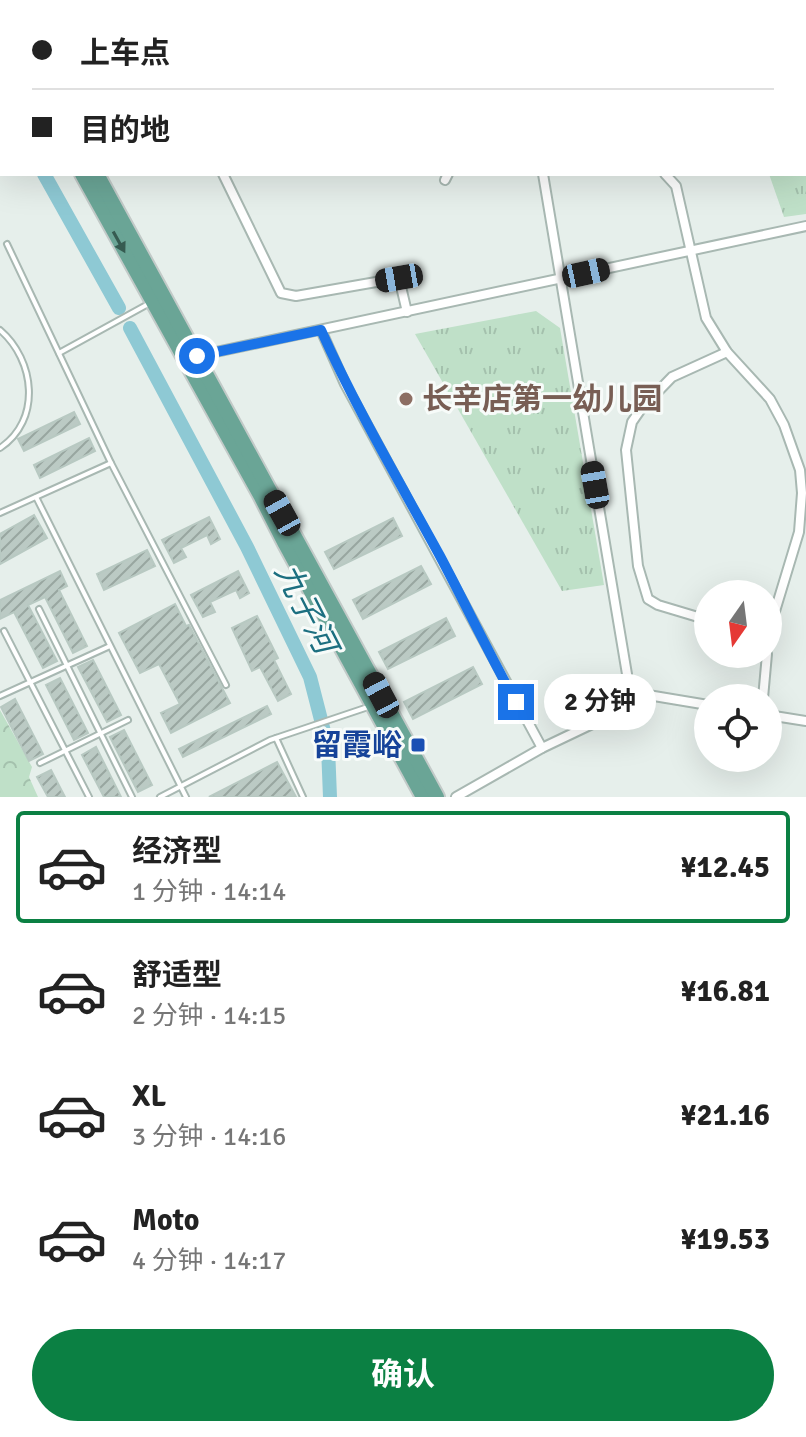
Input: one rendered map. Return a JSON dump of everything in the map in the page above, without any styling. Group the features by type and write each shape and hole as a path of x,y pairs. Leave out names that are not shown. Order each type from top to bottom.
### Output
{"main road":[{"path":"83,176 423,797"},
{"path":"101,176 437,797"}],"street":[{"path":"224,176 281,293 296,296 399,278 407,312"},
{"path":"543,176 630,692 694,703"},
{"path":"667,176 676,186 706,318 727,352 770,399 784,425 800,470 799,532 782,586"},
{"path":"197,356 806,226"},
{"path":"321,330 345,384 542,748"},
{"path":"694,616 648,599 638,566 626,450 632,422 672,377 727,352"},
{"path":"456,797 542,748 607,717 643,694"},
{"path":"782,717 806,721"}],"lane":[{"path":"7,244 111,463 226,685"},
{"path":"59,353 152,301"},
{"path":"0,330 19,351 28,374 29,400 21,424 0,448"},
{"path":"0,513 111,463"},
{"path":"36,497 186,797"},
{"path":"39,609 132,797"},
{"path":"4,631 89,797"},
{"path":"0,696 110,646"},
{"path":"160,797 276,738 374,706"},
{"path":"40,763 128,720"},
{"path":"276,738 303,797"}],"green space":[{"path":"770,176 806,176 806,214 784,217"},
{"path":"536,311 560,328 604,585 562,591 415,334"},
{"path":"0,710 32,767 29,777 38,797 0,797"}],"building":[{"path":"74,412 80,424 24,451 18,439"},
{"path":"89,438 95,451 40,478 34,465"},
{"path":"34,515 47,538 0,564 0,534"},
{"path":"209,517 220,539 211,544 207,535 181,548 186,557 174,563 162,540"},
{"path":"393,518 402,536 334,569 325,552"},
{"path":"147,550 155,566 104,590 97,574"},
{"path":"421,566 431,584 363,619 353,600"},
{"path":"60,571 67,586 59,590 87,646 73,653 45,597 28,605 57,661 43,668 14,612 0,619 0,600"},
{"path":"238,571 249,593 240,598 236,590 210,602 215,612 203,617 191,595"},
{"path":"175,604 230,703 171,733 161,713 180,704 159,664 140,673 119,633"},
{"path":"257,616 278,658 274,660 291,694 278,701 260,667 252,671 232,628"},
{"path":"446,618 455,636 388,669 379,652"},
{"path":"93,660 121,715 107,722 78,667"},
{"path":"473,667 482,684 413,719 404,702"},
{"path":"60,678 88,733 74,740 46,685"},
{"path":"15,699 43,754 29,761 1,707"},
{"path":"267,706 271,714 183,757 179,749"},
{"path":"124,730 152,785 138,792 110,737"},
{"path":"96,747 121,797 104,797 82,755"},
{"path":"277,762 296,797 209,797"},
{"path":"51,770 65,797 48,797 37,777"}],"waterway":[{"name":"九子河","path":"45,176 119,308"},
{"name":"九子河","path":"130,328 247,547 310,677 328,747 330,797"}],"place":[{"name":"长辛店第一幼儿园","path":"406,399"},
{"name":"留霞峪","path":"418,745"}],"route":[{"path":"197,356 321,330 345,384 516,702"}]}
